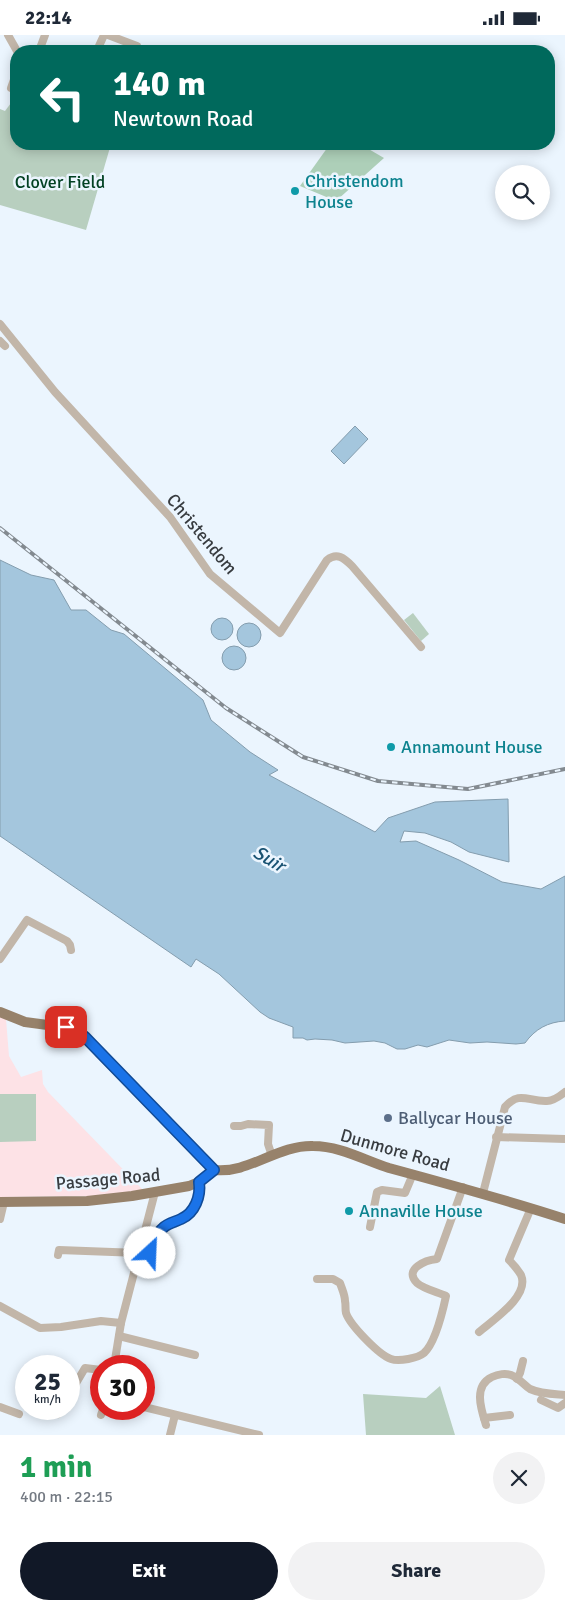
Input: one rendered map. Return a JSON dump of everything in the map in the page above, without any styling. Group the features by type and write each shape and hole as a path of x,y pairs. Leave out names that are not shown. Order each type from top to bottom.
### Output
{"main road":[{"path":"0,1012 25,1022 70,1028 79,1032 214,1170"},
{"name":"Dunmore Road","path":"214,1170 239,1169 300,1147 322,1147 342,1150 382,1165 463,1187 565,1219"},
{"name":"Passage Road","path":"2,1202 94,1201 156,1192 181,1188 199,1182 214,1170"}],"street":[{"path":"108,35 134,45"},
{"name":"Christendom","path":"0,324 55,391 170,517 210,574 280,633 327,560 331,557 339,556 352,566 421,647"},
{"path":"0,959 26,920 67,941 71,950"},
{"path":"483,1193 504,1107 511,1100 520,1097 547,1101 565,1092"},
{"path":"234,1126 248,1124 269,1125 268,1144 272,1156"},
{"path":"496,1137 565,1139"},
{"path":"370,1227 377,1192 382,1190 405,1193 412,1174"},
{"path":"150,1253 161,1230 166,1225 183,1219 196,1203 200,1197 199,1182"},
{"path":"317,1279 333,1279 340,1283 345,1300 346,1313 352,1323 370,1343 390,1359 401,1361 424,1353 433,1338 442,1314 446,1296 422,1286 413,1275 423,1262 437,1259 463,1187"},
{"path":"116,1355 121,1323 156,1192"},
{"path":"0,1219 2,1202"},
{"path":"479,1332 516,1300 521,1293 523,1285 521,1276 509,1260 530,1208"},
{"path":"58,1255 60,1250 139,1253"},
{"path":"0,1305 40,1328 55,1328 101,1321 121,1323"},
{"path":"119,1336 195,1355"},
{"path":"517,1379 523,1361"},
{"path":"80,1376 85,1368 90,1369"},
{"path":"510,1415 485,1422 479,1397 483,1385 488,1379 496,1375 509,1375 530,1389 565,1395"},
{"path":"541,1400 558,1408 565,1403"},
{"path":"0,1407 15,1413"},
{"path":"155,1410 258,1435"},
{"path":"170,1435 175,1415"}],"shaded area":[{"path":"0,1016 6,1019 9,1056 21,1077 42,1070 43,1084 48,1092 143,1190 98,1196 0,1197"}],"green space":[{"name":"Clover Field","path":"10,104 10,150 109,150 86,230 0,205 0,109 5,111"},
{"path":"326,150 370,150 384,158 336,201 300,186"},
{"path":"413,613 429,634 421,641 404,620"},
{"path":"0,1094 36,1094 36,1141 0,1142"},
{"path":"440,1386 455,1435 366,1435 363,1394 426,1398"}],"water":[{"path":"355,426 368,439 344,464 331,451"},
{"name":"Suir","path":"0,560 31,575 54,580 71,610 86,610 111,630 124,634 203,700 211,720 250,752 278,770 269,775 375,832 388,818 435,802 508,799 509,862 469,852 451,842 425,833 404,831 400,842 416,841 502,882 541,889 565,876 565,1021 548,1025 538,1030 525,1043 516,1044 470,1043 449,1040 427,1047 418,1045 397,1049 385,1043 374,1041 345,1043 332,1040 293,1038 293,1027 269,1018 260,1012 219,974 196,959 191,967 0,836"},
{"path":"222,618 230,621 233,629 230,637 222,640 214,637 211,629 214,621"},
{"path":"249,623 257,627 261,635 257,643 249,647 241,643 237,635 241,627"},
{"path":"234,646 243,649 246,658 243,667 234,670 225,667 222,658 225,649"}],"railway":[{"path":"0,528 226,708 303,757 378,781 468,789 565,769"}],"place":[{"name":"Christendom House","path":"295,191"},
{"name":"Annamount House","path":"391,747"},
{"name":"Ballycar House","path":"388,1118"},
{"name":"Annaville House","path":"349,1211"}],"route":[{"path":"66,1027 75,1029 85,1037 214,1170 199,1182 200,1197 189,1213 183,1219 166,1225 161,1230 156,1236 150,1253"}]}
